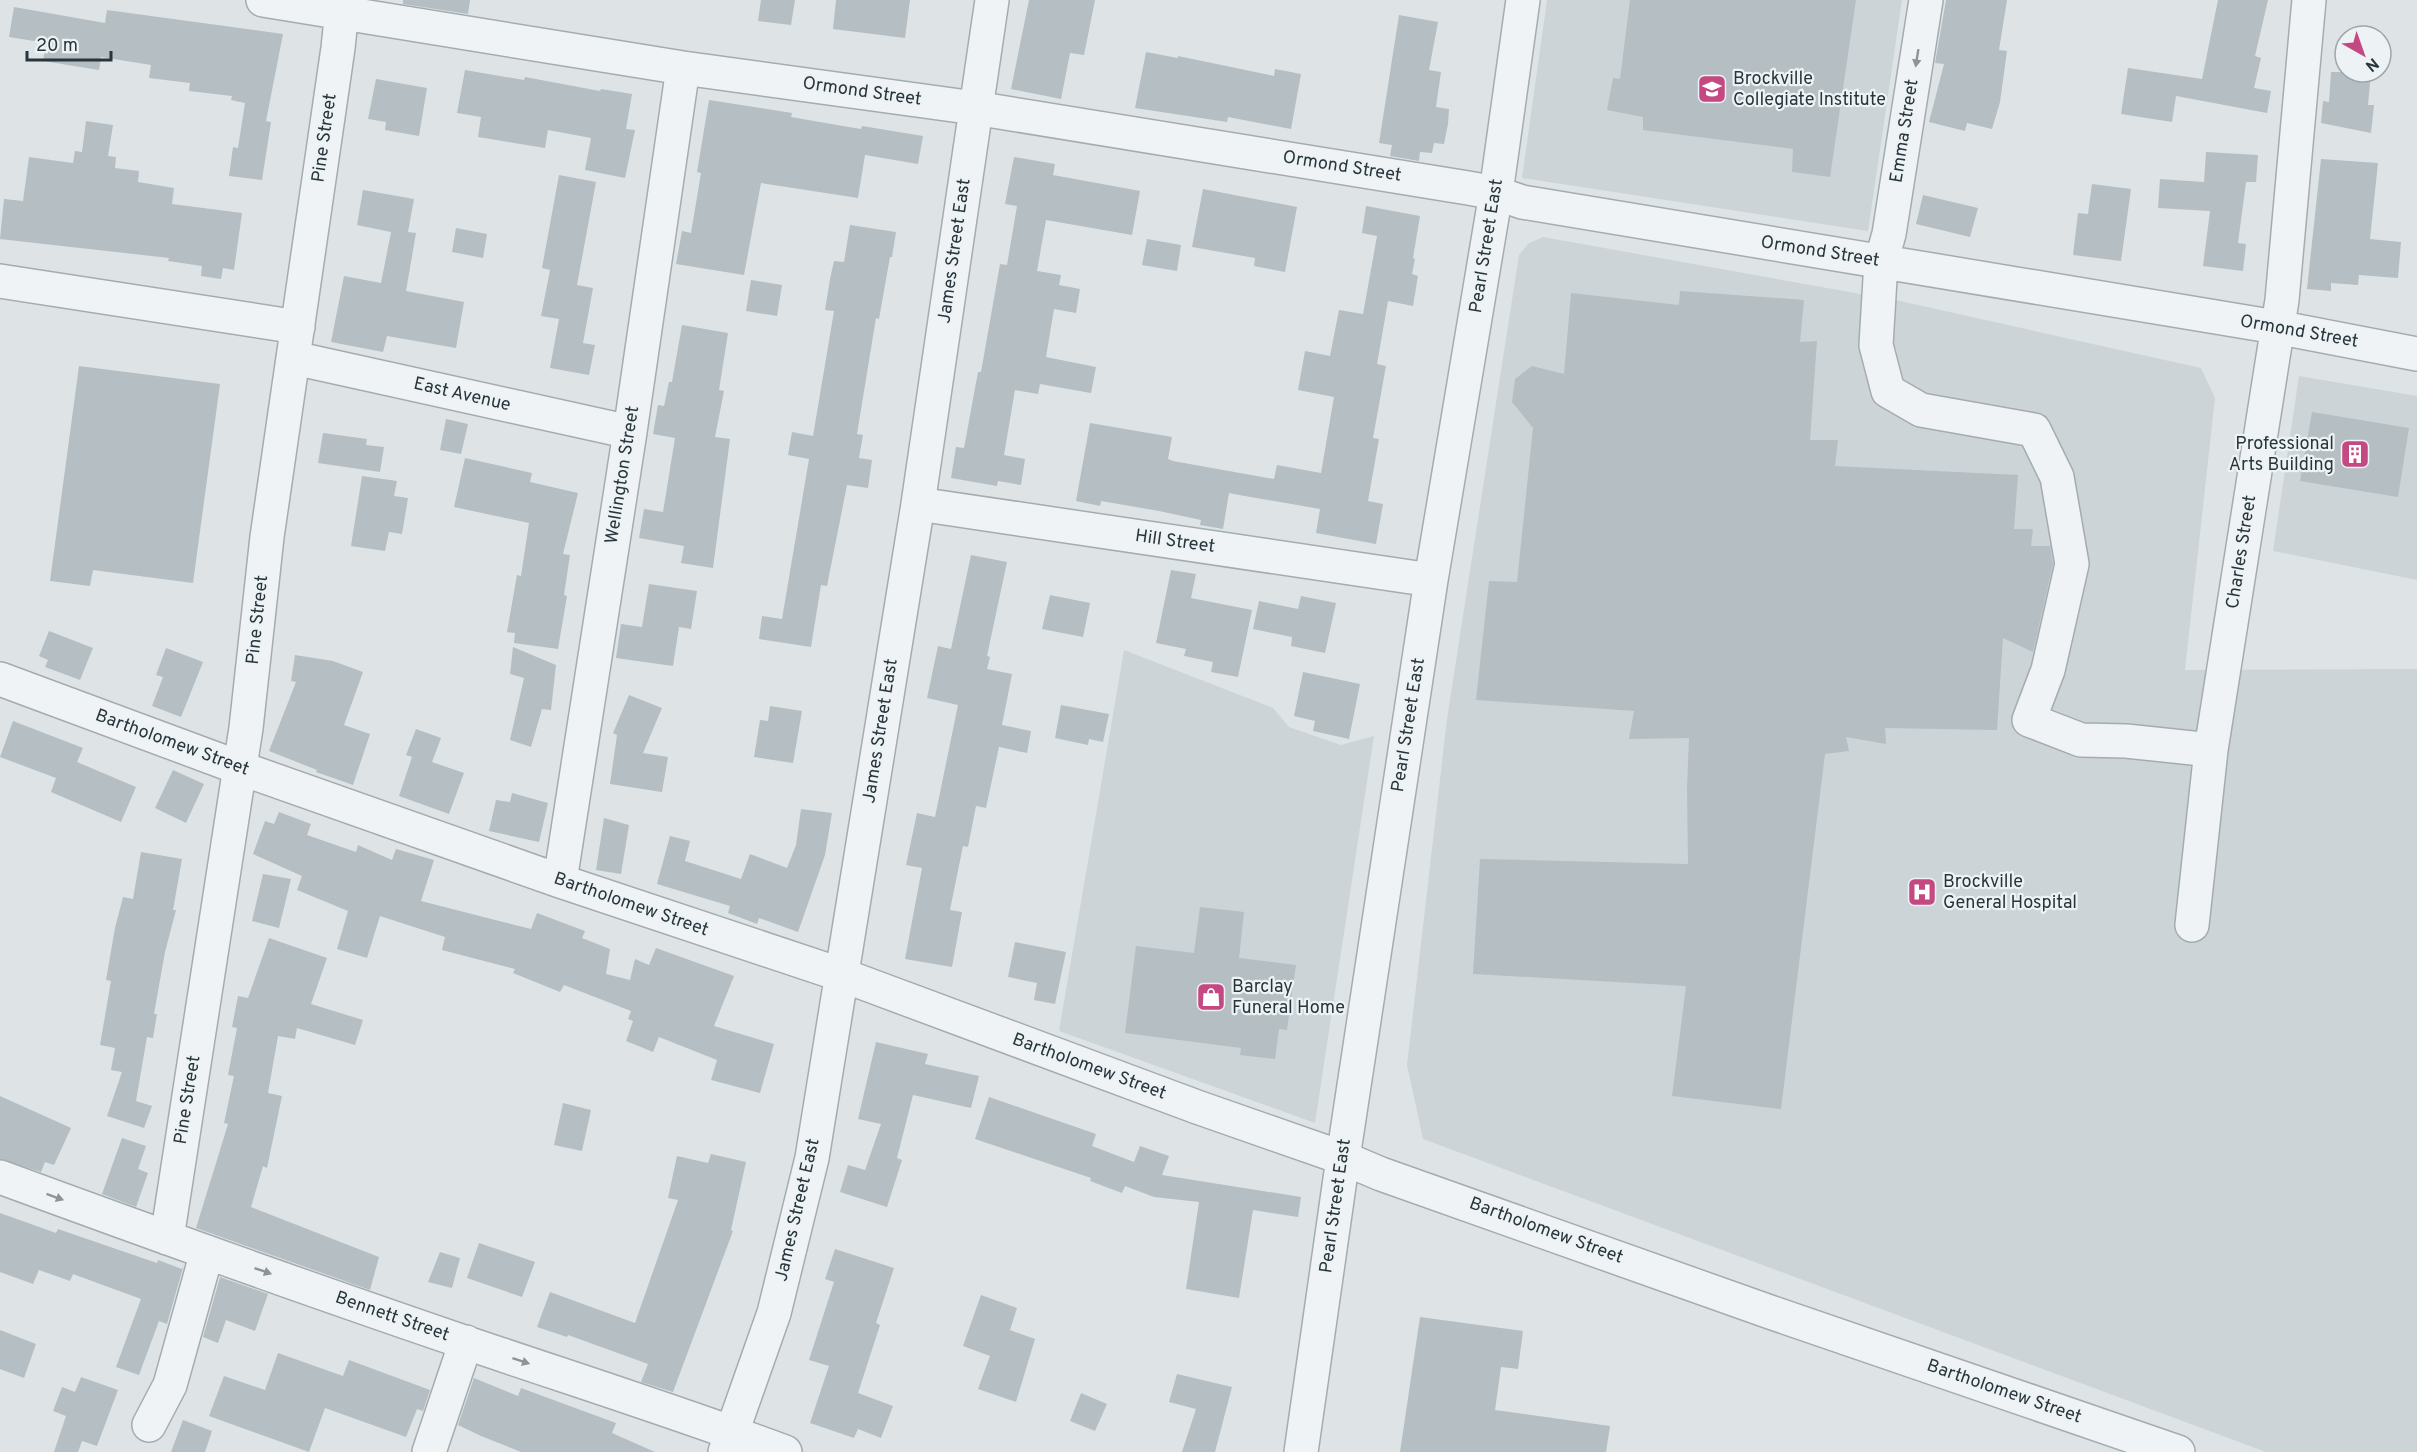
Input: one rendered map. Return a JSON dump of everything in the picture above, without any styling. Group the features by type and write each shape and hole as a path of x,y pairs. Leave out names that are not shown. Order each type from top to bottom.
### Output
{"street":[{"name":"Ormond Street","path":"263,0 342,6 683,68 975,108 1496,193 1522,202 2276,327 2417,354"},
{"name":"James Street East","path":"728,1442 774,1313 813,1158 918,504 992,0"},
{"name":"Pearl Street East","path":"1301,1452 1343,1158 1431,580 1496,193 1523,0"},
{"name":"Emma Street","path":"1926,0 1889,234 1881,262 1876,345 1888,391 1921,410 2034,430 2057,477 2072,564 2048,670 2029,720 2081,740 2126,741 2211,750"},
{"name":"Charles Street","path":"2192,925 2211,750 2282,300 2309,0"},
{"name":"Pine Street","path":"167,1238 240,768 267,537 338,48 342,6"},
{"name":"Wellington Street","path":"560,881 630,432 683,68"},
{"name":"East Avenue","path":"0,281 296,342 630,432"},
{"name":"Hill Street","path":"918,504 1431,580"},
{"name":"Bartholomew Street","path":"0,679 240,768 560,881 842,975 1197,1107 1343,1158 1381,1174 1770,1312 2178,1452"},
{"name":"Bennett Street","path":"0,1177 466,1342 728,1442 785,1452"},
{"path":"149,1425 170,1385 207,1252"},
{"path":"429,1452 466,1342"}],"shaded area":[{"name":"Brockville Collegiate Institute","path":"1547,0 1902,0 1868,231 1522,178"},
{"name":"Brockville General Hospital","path":"1543,237 1900,301 2201,368 2215,398 2185,670 2417,669 2417,1452 2266,1452 1423,1139 1407,1065 1447,719 1519,255 1529,243"},
{"path":"2299,376 2417,396 2417,580 2273,551"},
{"path":"1124,650 1273,708 1289,727 1341,745 1374,736 1315,1123 1059,1031"}],"building":[{"path":"403,0 470,0 468,14 403,4"},
{"path":"761,0 795,0 791,25 758,21"},
{"path":"836,0 910,0 905,38 833,29"},
{"path":"1029,0 1095,0 1084,55 1070,53 1061,99 1011,89"},
{"path":"1630,0 1856,0 1830,177 1792,172 1793,149 1643,130 1643,117 1607,110 1613,78 1620,79"},
{"path":"1946,0 2007,0 1999,50 2007,51 2000,102 1992,129 1967,123 1965,131 1929,122 1944,64 1935,63"},
{"path":"2218,0 2268,0 2255,56 2261,58 2254,88 2271,91 2267,113 2176,96 2172,122 2121,114 2128,68 2202,79"},
{"path":"14,7 105,23 107,10 283,34 266,121 271,122 262,180 229,176 233,147 238,148 245,103 231,100 232,96 189,91 190,83 149,78 151,65 101,57 99,70 43,61 46,43 9,37"},
{"path":"1399,15 1438,22 1429,70 1441,72 1436,107 1449,109 1448,124 1444,144 1434,143 1432,153 1420,152 1419,161 1390,156 1392,145 1379,143"},
{"path":"1146,52 1178,58 1178,56 1274,76 1275,69 1301,74 1291,129 1228,117 1227,122 1135,108"},
{"path":"465,70 632,94 626,129 635,130 625,178 585,170 591,138 548,130 545,148 478,137 481,117 457,113"},
{"path":"2331,72 2333,72 2333,84 2370,84 2368,105 2374,105 2371,133 2321,123 2323,101 2329,102"},
{"path":"376,79 427,88 419,136 385,130 386,122 368,119"},
{"path":"709,100 792,113 791,117 837,125 861,129 862,126 923,136 918,164 865,155 858,198 761,183 744,275 676,264 682,231 691,233 701,173 697,172"},
{"path":"86,121 113,125 108,156 116,157 115,168 139,171 138,182 174,188 172,204 242,213 234,270 223,268 221,279 201,276 202,266 168,261 169,258 0,239 4,199 23,201 29,157 73,163 75,151 82,152"},
{"path":"2206,152 2258,155 2256,182 2246,182 2238,243 2246,244 2243,271 2203,266 2210,211 2158,208 2160,179 2204,182"},
{"path":"1014,157 1055,164 1053,175 1140,191 1132,235 1046,220 1037,271 1061,275 1059,285 1080,289 1076,313 1054,309 1046,357 1096,367 1091,393 1040,384 1038,394 1015,390 1004,455 1025,459 1021,485 998,481 997,486 951,478 956,447 964,448 978,372 981,372 1000,264 1007,265 1017,206 1005,204"},
{"path":"2321,159 2378,163 2370,239 2401,242 2398,278 2359,275 2358,285 2331,283 2331,291 2307,289"},
{"path":"559,175 596,182 577,285 593,288 583,343 595,345 589,375 550,368 559,319 541,316 550,270 542,268"},
{"path":"2092,184 2131,189 2121,261 2073,255 2078,213 2088,214"},
{"path":"1203,189 1297,207 1285,272 1254,266 1255,258 1192,247"},
{"path":"363,190 414,199 408,232 416,233 406,291 464,302 456,348 387,336 383,352 331,342 344,276 381,283 391,232 357,225"},
{"path":"1923,195 1978,208 1970,237 1916,224"},
{"path":"1366,206 1420,216 1413,258 1415,259 1412,274 1418,276 1413,306 1388,301 1377,364 1386,366 1373,438 1379,439 1368,501 1383,504 1376,544 1316,533 1320,509 1229,493 1223,529 1200,525 1201,520 1159,511 1101,501 1100,506 1076,501 1090,423 1172,437 1168,459 1173,461 1274,479 1277,465 1321,473 1334,397 1298,390 1305,351 1330,356 1339,310 1363,314 1377,236 1362,233"},
{"path":"850,225 896,232 879,319 876,318 857,434 863,435 859,458 872,460 868,488 847,485 827,586 821,585 811,647 759,639 762,616 782,619 809,459 788,455 792,432 813,436 834,311 825,310 830,279 834,261 844,262"},
{"path":"456,228 487,234 483,258 452,252"},
{"path":"1147,239 1181,245 1177,271 1142,265"},
{"path":"751,280 782,285 777,316 746,311"},
{"path":"1680,291 1804,300 1800,342 1817,341 1810,440 1838,440 1835,466 2018,475 2014,529 2033,529 2031,546 2050,546 2053,564 2033,652 2003,638 1997,730 1885,728 1886,744 1846,737 1849,751 1825,754 1781,1109 1672,1096 1686,986 1473,974 1480,859 1688,864 1689,738 1629,739 1634,711 1476,700 1489,581 1517,582 1533,428 1512,402 1515,379 1532,366 1564,374 1571,293 1679,305"},
{"path":"682,325 728,333 719,390 724,391 715,437 730,439 713,568 681,563 684,546 639,538 644,509 663,512 675,438 653,434 658,405 664,406 669,382 672,382"},
{"path":"79,366 220,384 193,583 93,570 90,586 50,581"},
{"name":"Professional Arts Building","path":"2312,412 2409,428 2398,497 2300,481"},
{"path":"446,419 468,424 461,454 440,450"},
{"path":"323,433 367,439 366,445 384,447 380,472 318,463"},
{"path":"465,458 532,473 530,482 578,493 563,554 570,555 564,595 567,596 558,649 514,643 515,633 507,632 517,575 521,576 529,523 454,507"},
{"path":"362,476 397,481 394,496 408,498 402,534 389,532 385,551 351,546"},
{"path":"971,555 1007,562 987,656 990,657 987,669 1012,674 1002,725 1031,731 1027,753 999,747 986,808 976,806 968,847 963,846 950,910 962,912 952,967 905,959 922,868 906,865 917,813 935,817 958,705 927,698 938,646 951,649"},
{"path":"1171,570 1196,574 1191,598 1252,610 1238,677 1211,672 1213,662 1184,656 1186,649 1156,643"},
{"path":"649,584 697,591 691,629 679,627 673,666 616,658 621,624 642,627"},
{"path":"1050,595 1090,603 1083,637 1042,629"},
{"path":"1301,596 1336,603 1325,653 1291,646 1292,637 1253,629 1259,601 1298,609"},
{"path":"49,631 93,648 80,680 45,667 48,660 39,656"},
{"path":"513,647 556,665 551,710 542,709 531,747 510,740 524,678 510,674"},
{"path":"166,648 203,662 181,717 152,706 163,677 156,675"},
{"path":"295,655 333,661 363,672 344,725 370,734 353,785 316,772 317,770 269,751 296,682 291,681"},
{"path":"1303,672 1360,684 1349,739 1313,731 1315,721 1294,716"},
{"path":"629,695 662,708 643,753 668,757 662,792 610,784 617,735 613,733"},
{"path":"1061,705 1109,714 1103,742 1089,739 1088,745 1055,738"},
{"path":"770,706 802,711 793,763 754,757 760,720 768,721"},
{"path":"13,721 83,748 77,762 136,787 121,822 51,792 56,778 0,757"},
{"path":"416,729 441,738 432,762 464,773 449,814 399,796 412,757 406,755"},
{"path":"173,770 204,784 186,823 155,808"},
{"path":"512,793 548,803 539,842 489,831 496,800 510,802"},
{"path":"801,809 832,813 825,855 798,932 759,918 757,924 728,913 730,906 657,884 670,836 690,841 685,861 741,879 750,854 787,868 796,845"},
{"path":"279,812 311,824 307,835 356,852 358,845 392,860 396,849 434,860 421,901 531,929 537,913 585,931 582,938 610,949 606,974 630,980 635,959 649,965 656,948 734,976 714,1026 774,1044 760,1093 711,1080 717,1060 659,1037 653,1052 626,1041 633,1021 628,1019 631,1011 564,985 560,992 513,973 515,969 442,950 445,937 380,916 367,958 337,949 348,911 297,890 302,876 253,854 265,821 274,824"},
{"path":"604,818 629,825 621,874 596,870"},
{"path":"141,852 182,859 173,910 176,910 165,952 154,1014 157,1014 153,1038 147,1037 136,1101 152,1106 144,1128 107,1116 122,1072 111,1070 115,1048 100,1045 111,981 106,980 115,928 123,897 133,899"},
{"path":"263,874 291,879 279,928 252,921"},
{"name":"Barclay Funeral Home","path":"1200,907 1244,912 1239,958 1296,965 1287,1030 1279,1029 1275,1059 1240,1055 1241,1048 1125,1033 1136,946 1194,953"},
{"path":"269,938 327,958 311,1004 363,1020 355,1045 297,1028 295,1039 278,1036 268,1093 282,1096 267,1168 263,1166 251,1207 379,1257 370,1290 196,1228 228,1124 224,1123 234,1076 228,1075 237,1028 232,1027 238,996 248,998"},
{"path":"1015,942 1066,952 1055,1004 1034,1000 1037,983 1008,977"},
{"path":"876,1042 928,1054 925,1064 979,1076 971,1108 913,1095 897,1158 902,1160 887,1207 840,1192 848,1165 865,1170 881,1124 858,1119"},
{"path":"0,1096 71,1128 54,1165 45,1162 41,1172 0,1159"},
{"path":"989,1097 1096,1134 1092,1146 1134,1162 1140,1146 1169,1156 1162,1175 1301,1197 1298,1217 1253,1210 1239,1298 1186,1289 1199,1202 1154,1197 1125,1186 1122,1193 1090,1181 1091,1178 975,1139"},
{"path":"563,1103 591,1110 582,1151 554,1145"},
{"path":"122,1138 146,1146 138,1169 148,1173 136,1207 102,1194"},
{"path":"711,1154 746,1162 731,1230 733,1231 673,1392 641,1382 648,1364 568,1335 567,1337 537,1327 550,1292 635,1323 678,1200 668,1198 677,1156 708,1163"},
{"path":"0,1213 56,1233 58,1229 157,1263 158,1260 182,1269 184,1264 167,1324 159,1321 139,1375 116,1367 141,1299 73,1274 70,1281 39,1270 33,1284 0,1272"},
{"path":"479,1243 535,1262 522,1297 467,1278"},
{"path":"835,1249 894,1268 876,1323 880,1325 858,1393 893,1406 881,1438 858,1429 854,1438 810,1423 829,1366 809,1360 834,1282 825,1279"},
{"path":"440,1252 460,1258 452,1288 428,1282"},
{"path":"220,1277 268,1294 255,1331 226,1320 218,1343 203,1337"},
{"path":"981,1295 1017,1308 1010,1330 1035,1339 1016,1402 978,1389 990,1356 963,1346"},
{"path":"1420,1317 1523,1331 1518,1369 1501,1367 1495,1410 1610,1426 1606,1452 1400,1452"},
{"path":"0,1330 36,1344 24,1378 0,1369"},
{"path":"278,1353 343,1376 349,1360 430,1390 423,1411 417,1409 406,1437 325,1408 309,1452 209,1416 224,1376 265,1390"},
{"path":"1177,1374 1232,1387 1215,1452 1182,1452 1196,1409 1169,1402"},
{"path":"81,1377 118,1390 97,1446 82,1441 78,1452 54,1452 66,1416 53,1411 62,1387 75,1392"},
{"path":"474,1378 518,1396 521,1388 616,1423 612,1433 655,1452 521,1452 481,1436 458,1425"},
{"path":"1081,1393 1107,1404 1095,1431 1070,1421"},
{"path":"183,1420 212,1431 205,1452 171,1452"}],"place":[{"name":"Brockville Collegiate Institute","path":"1712,89"},
{"name":"Professional Arts Building","path":"2355,454"},
{"name":"Brockville General Hospital","path":"1922,892"},
{"name":"Barclay Funeral Home","path":"1211,997"}]}
